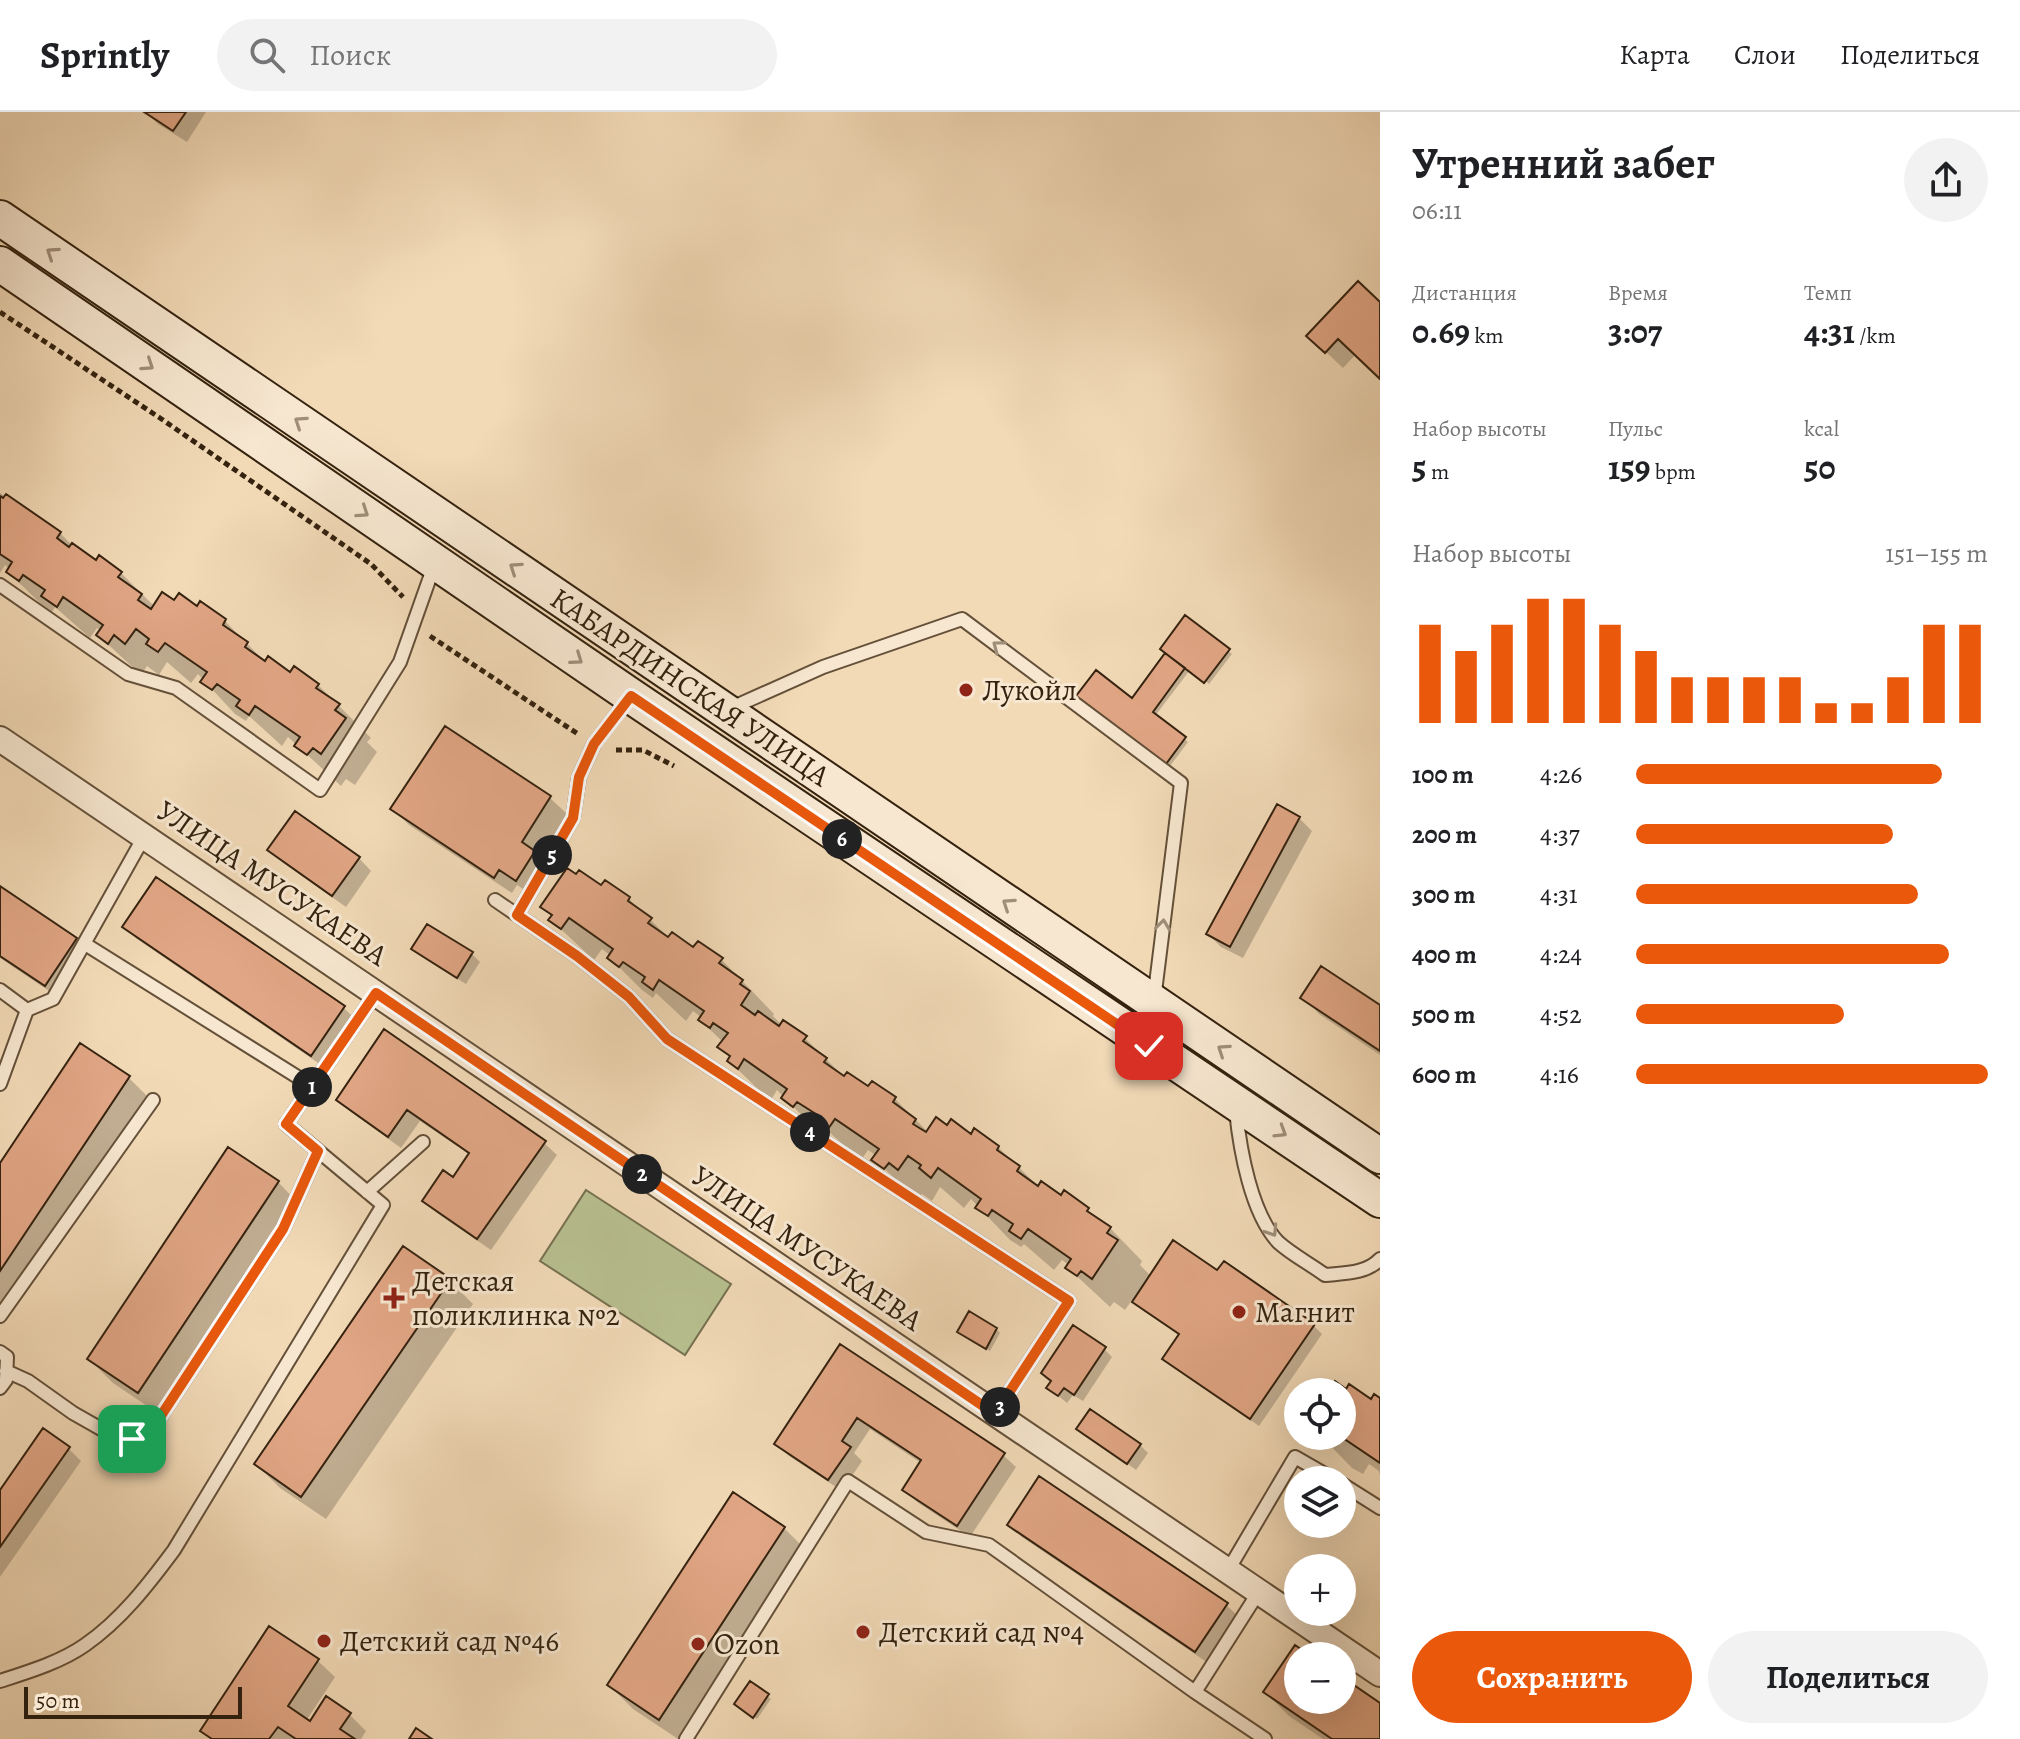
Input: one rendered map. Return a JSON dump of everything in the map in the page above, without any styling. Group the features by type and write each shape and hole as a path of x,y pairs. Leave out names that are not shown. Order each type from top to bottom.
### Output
{"main road":[{"name":"КАБАРДИНСКАЯ УЛИЦА","path":"0,218 1380,1156"},
{"name":"КАБАРДИНСКАЯ УЛИЦА","path":"0,264 631,696 1380,1200"}],"street":[{"name":"УЛИЦА МУСУКАЕВА","path":"0,739 1380,1674"}],"lane":[{"path":"0,585 128,674 176,688 320,790 400,662 435,561"},
{"path":"725,711 823,667 962,619 1181,783 1154,1003"},
{"path":"517,915 573,818 579,777 594,744 631,696"},
{"path":"0,1084 27,1010 53,999 145,835"},
{"path":"495,900 577,956 629,997 667,1039 1069,1301 995,1414"},
{"path":"85,944 312,1086"},
{"path":"0,990 27,1010"},
{"path":"0,1681 84,1646 137,1600 174,1550 383,1205 286,1124 376,993"},
{"path":"0,1316 153,1100"},
{"path":"1235,1104 1239,1144 1258,1209 1278,1241 1325,1275 1357,1272 1380,1259"},
{"path":"367,1192 423,1142"},
{"path":"6,1371 28,1381 73,1413 110,1434 132,1439 149,1434 283,1229 318,1151"},
{"path":"0,1352 7,1357 6,1380 0,1388"},
{"path":"1290,1466 1295,1457 1311,1466"},
{"path":"1227,1572 1284,1476"},
{"path":"686,1739 848,1481 926,1532 989,1545 1265,1739"},
{"path":"1356,1493 1380,1508"},
{"path":"1195,1692 1258,1593"}],"green space":[{"path":"586,1190 731,1284 685,1355 540,1261"}],"building":[{"path":"144,112 186,112 173,131"},
{"path":"1358,281 1380,302 1380,379 1338,339 1325,353 1306,336"},
{"path":"6,494 61,532 57,538 69,547 72,543 96,560 99,555 122,572 118,577 142,594 138,600 151,609 162,592 174,600 179,593 197,606 200,601 226,619 223,625 248,642 245,647 265,661 268,656 290,672 294,666 319,684 316,688 340,704 335,710 346,718 321,754 313,748 307,755 294,746 300,737 255,706 249,715 236,706 240,700 217,684 212,690 200,682 207,672 165,643 158,652 146,644 149,639 136,629 125,644 114,635 108,644 96,635 103,625 63,597 57,607 41,596 45,590 23,575 19,581 6,572 12,562 0,554 0,496 3,498"},
{"path":"1185,615 1230,649 1204,683 1160,649"},
{"path":"1165,653 1185,668 1153,712 1186,737 1166,764 1076,696 1096,670 1132,698"},
{"path":"445,726 551,796 522,842 535,851 516,881 499,870 494,878 390,809"},
{"path":"1277,804 1300,817 1230,947 1206,934"},
{"path":"295,811 360,857 332,896 267,850"},
{"path":"567,868 576,874 579,870 601,885 605,880 630,897 628,901 652,918 648,923 668,937 672,932 693,947 698,941 723,958 719,963 743,980 740,984 750,991 741,1005 755,1015 758,1011 779,1026 783,1020 807,1036 803,1041 827,1058 824,1062 844,1076 847,1072 868,1086 872,1081 896,1097 893,1102 916,1119 913,1124 926,1132 936,1117 947,1125 951,1119 971,1134 974,1128 999,1146 997,1150 1020,1166 1017,1171 1038,1186 1041,1181 1061,1195 1064,1190 1089,1208 1087,1211 1111,1227 1107,1233 1118,1240 1092,1279 1081,1271 1077,1276 1065,1268 1071,1259 1028,1229 1021,1239 1009,1231 1013,1224 992,1210 988,1216 975,1208 981,1199 938,1168 931,1178 919,1168 921,1165 908,1156 898,1170 889,1163 884,1169 871,1160 879,1149 835,1119 828,1129 815,1121 819,1116 797,1102 793,1107 781,1098 787,1089 744,1059 738,1069 727,1061 730,1056 717,1047 728,1033 713,1023 710,1028 698,1020 704,1011 659,980 653,990 642,982 645,977 623,962 619,967 607,958 613,949 569,918 561,929 548,920 552,915 540,907"},
{"path":"156,877 345,1006 311,1056 122,927"},
{"path":"0,886 77,938 45,986 0,956"},
{"path":"427,924 473,952 457,978 411,949"},
{"path":"1321,966 1380,1005 1380,1051 1300,998"},
{"path":"384,1029 546,1141 477,1239 422,1201 443,1170 453,1177 469,1153 407,1110 388,1137 336,1100"},
{"path":"80,1043 130,1076 0,1271 0,1163"},
{"path":"228,1147 279,1181 138,1393 87,1359"},
{"path":"1173,1240 1217,1270 1224,1261 1315,1324 1250,1419 1162,1359 1179,1334 1132,1302"},
{"path":"403,1246 451,1279 301,1497 254,1464"},
{"path":"969,1311 997,1328 986,1349 957,1332"},
{"path":"1073,1325 1106,1347 1074,1395 1064,1388 1058,1396 1046,1388 1051,1381 1041,1373"},
{"path":"840,1344 1005,1453 957,1526 902,1490 921,1460 857,1418 842,1441 851,1447 828,1480 774,1444"},
{"path":"1356,1389 1371,1399 1374,1394 1380,1398 1380,1463 1356,1447"},
{"path":"1090,1409 1141,1444 1127,1464 1076,1429"},
{"path":"43,1428 70,1447 0,1547 0,1490"},
{"path":"1039,1476 1228,1603 1195,1652 1007,1525"},
{"path":"733,1492 785,1527 659,1720 607,1685"},
{"path":"269,1626 319,1659 288,1706 310,1721 326,1696 351,1713 340,1729 355,1739 296,1739 278,1727 269,1739 212,1739 200,1731"},
{"path":"1284,1661 1284,1706 1263,1692"},
{"path":"750,1681 769,1694 753,1718 734,1704"},
{"path":"1356,1687 1380,1703 1380,1739 1332,1739 1295,1714 1356,1714"},
{"path":"416,1728 432,1739 409,1739"}],"place":[{"name":"Лукойл","path":"966,690"},
{"name":"Детская поликлинка №2","path":"394,1298"},
{"name":"Магнит","path":"1239,1312"},
{"name":"Детский сад №4","path":"863,1632"},
{"name":"Детский сад №46","path":"324,1641"},
{"name":"Ozon","path":"698,1644"}],"route":[{"path":"132,1439 149,1434 283,1229 318,1151 286,1124 376,993 995,1414 1069,1301 667,1039 629,997 517,915 573,818 579,777 594,744 631,696 1149,1046"}]}
